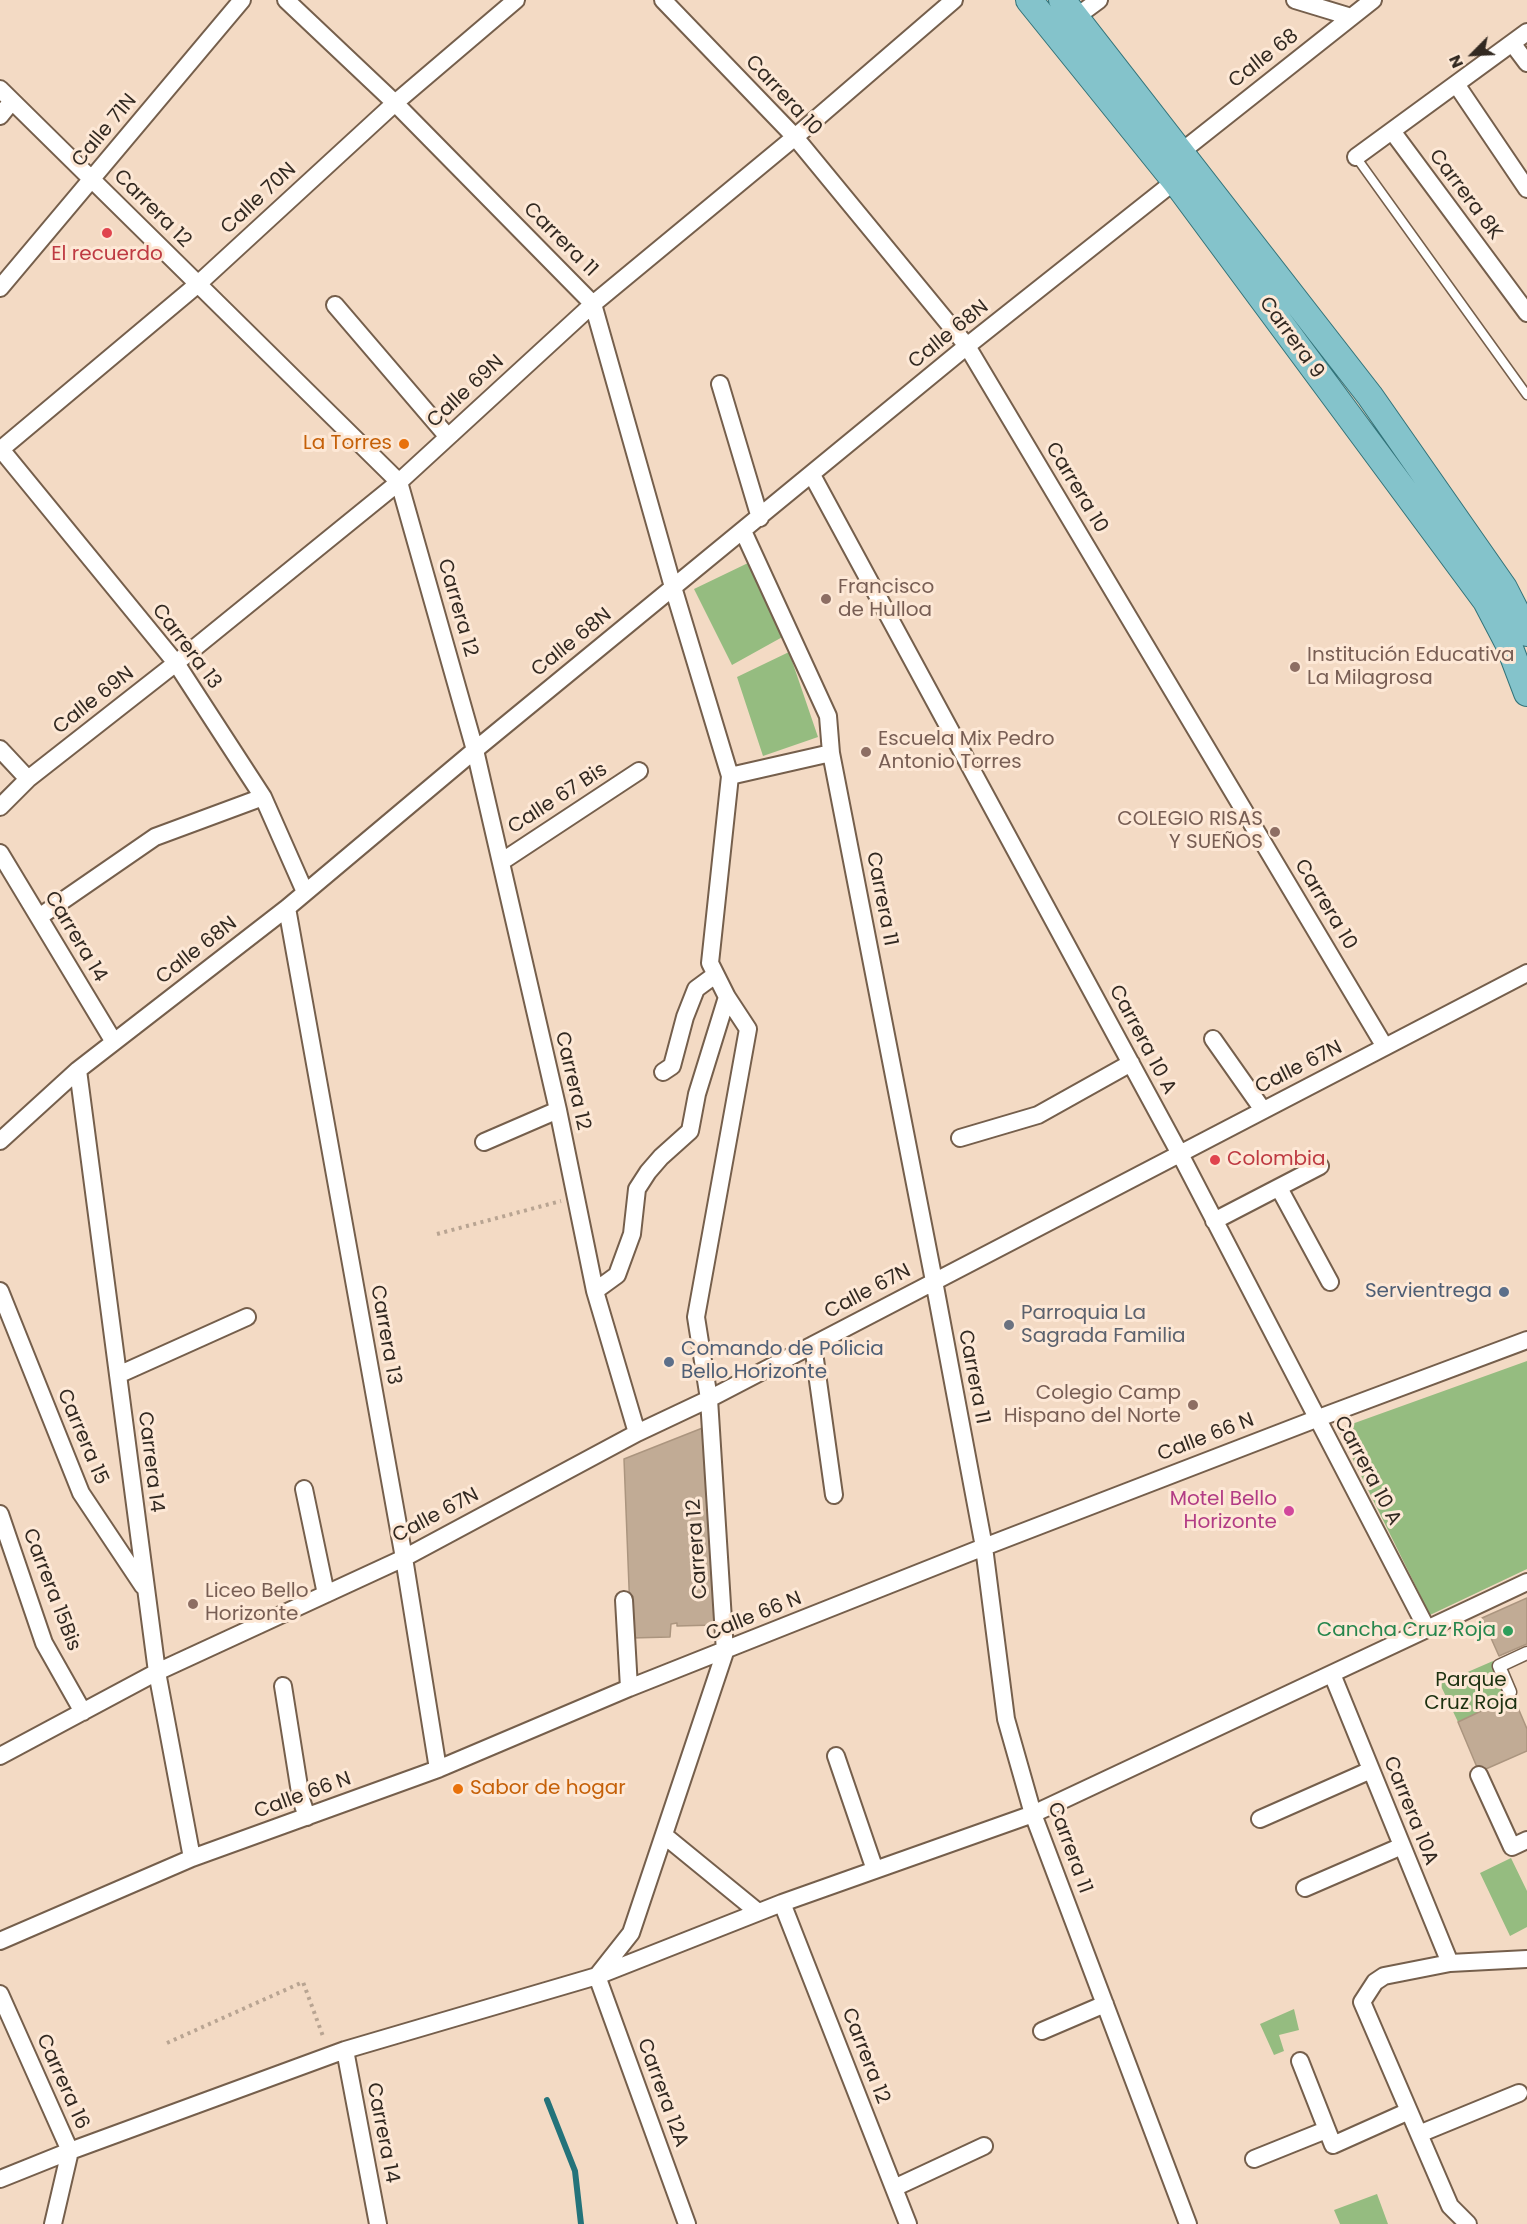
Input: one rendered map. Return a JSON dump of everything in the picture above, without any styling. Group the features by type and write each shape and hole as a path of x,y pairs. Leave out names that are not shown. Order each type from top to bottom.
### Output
{"main road":[{"name":"Carrera 9","path":"1029,0 1175,181 1486,601 1508,643 1527,693"},
{"name":"Carrera 9","path":"1069,8 1370,396 1504,588 1527,633"}],"street":[{"name":"Calle 71N","path":"0,288 242,0"},
{"name":"Carrera 11","path":"286,0 394,103 593,304 673,587"},
{"name":"Calle 70N","path":"0,449 198,284 394,103 516,0"},
{"name":"Carrera 10","path":"663,0 795,137 967,346 1385,1047"},
{"name":"Calle 69N","path":"0,807 28,780 399,482 593,304 795,137 954,0"},
{"path":"1069,8 1098,0"},
{"path":"1294,0 1351,17"},
{"path":"1340,0 1351,17"},
{"name":"Calle 68","path":"1181,152 1373,0"},
{"path":"1356,157 1527,32"},
{"path":"1512,43 1527,63"},
{"path":"1456,84 1527,189"},
{"name":"Carrera 12","path":"6,95 399,482 475,750 558,1110 595,1291 637,1433"},
{"path":"0,116 6,95"},
{"name":"Carrera 8K","path":"1392,131 1527,313"},
{"name":"Calle 68N","path":"0,1141 78,1070 287,908 475,750 967,346 1175,181"},
{"path":"335,305 448,436"},
{"path":"720,384 760,518"},
{"name":"Carrera 13","path":"0,449 176,663 263,797 305,892"},
{"name":"Carrera 10 A","path":"812,475 1180,1154 1427,1629"},
{"name":"Carrera 11","path":"743,531 828,716 831,753 984,1547 1006,1719 1034,1814 1188,2224"},
{"name":"Carrera 12","path":"597,1977 631,1933 725,1652 709,1399 696,1317 748,1029 727,997 710,963 730,776 673,587"},
{"path":"0,749 28,780"},
{"path":"730,776 831,753"},
{"name":"Calle 67 Bis","path":"501,862 639,771"},
{"path":"39,917 154,837 263,797"},
{"name":"Carrera 14","path":"0,853 114,1042"},
{"name":"Carrera 13","path":"287,908 404,1558 438,1769"},
{"name":"Calle 67N","path":"0,1756 158,1672 404,1558 637,1433 709,1399 1527,973"},
{"path":"663,1072 672,1066 685,1017 696,988 715,975"},
{"path":"595,1291 617,1275 632,1234 637,1189 654,1164 690,1131 697,1094 727,997"},
{"path":"1213,1039 1263,1110"},
{"path":"960,1138 1038,1114 1131,1063"},
{"name":"Carrera 14","path":"78,1070 145,1588 192,1858"},
{"path":"484,1142 558,1110"},
{"path":"1215,1221 1320,1166"},
{"path":"1279,1188 1330,1282"},
{"name":"Carrera 15","path":"0,1291 81,1494 145,1588"},
{"path":"118,1375 247,1317"},
{"name":"Calle 66 N","path":"0,1941 192,1858 438,1769 629,1688 725,1652 984,1547 1527,1340"},
{"path":"813,1345 834,1495"},
{"path":"304,1489 326,1594"},
{"name":"Carrera 15Bis","path":"0,1514 44,1643 83,1712"},
{"path":"0,2179 337,2053 597,1977 782,1903 1034,1814 1527,1582"},
{"path":"624,1600 629,1688"},
{"path":"1510,1692 1499,1666 1527,1653"},
{"name":"Carrera 10A","path":"1332,1674 1450,1963"},
{"path":"283,1686 306,1817"},
{"path":"836,1756 875,1870"},
{"path":"1260,1819 1371,1770"},
{"path":"1479,1775 1520,1843"},
{"path":"665,1836 758,1912"},
{"path":"1305,1887 1402,1846"},
{"name":"Carrera 12","path":"782,1903 908,2224"},
{"path":"1468,2224 1450,2206 1362,2002 1375,1982 1384,1976 1450,1963 1527,1959"},
{"name":"Carrera 12A","path":"597,1977 687,2224"},
{"name":"Carrera 16","path":"0,1994 70,2151 53,2224"},
{"path":"1042,2031 1105,2004"},
{"name":"Carrera 14","path":"337,2053 378,2224"},
{"path":"1300,2061 1333,2145 1409,2111"},
{"path":"1419,2134 1520,2093"},
{"path":"1254,2159 1326,2130"},
{"path":"894,2187 984,2146"}],"lane":[{"path":"1356,157 1527,395"}],"path":[{"path":"437,1234 576,1197"},
{"path":"167,2043 303,1982 337,2053"}],"green space":[{"path":"748,563 786,635 732,665 694,589"},
{"path":"789,652 818,737 763,756 737,677"},
{"path":"1527,1361 1527,1569 1430,1615 1338,1429"},
{"name":"Parque Cruz Roja","path":"1493,1661 1509,1698 1458,1722 1440,1684"},
{"path":"1511,1858 1527,1891 1527,1927 1510,1936 1480,1873"},
{"path":"1294,2009 1299,2030 1279,2035 1284,2051 1274,2055 1260,2024"},
{"path":"1377,2194 1388,2224 1340,2224 1334,2210"}],"building":[{"path":"705,1427 714,1485 715,1625 677,1626 677,1623 671,1624 670,1637 631,1638 624,1459"},
{"name":"Cancha Cruz Roja","path":"1527,1598 1527,1644 1499,1656 1482,1618"},
{"path":"1513,1696 1527,1729 1527,1751 1479,1772 1458,1722"}],"waterway":[{"path":"547,2100 575,2171 581,2224"}],"place":[{"name":"El recuerdo","path":"107,233"},
{"name":"La Torres","path":"404,444"},
{"name":"Francisco de Hulloa","path":"826,599"},
{"name":"Institución Educativa La Milagrosa","path":"1295,667"},
{"name":"Escuela Mix Pedro Antonio Torres","path":"866,752"},
{"name":"COLEGIO RISAS Y SUEÑOS","path":"1275,832"},
{"name":"Colombia","path":"1215,1160"},
{"name":"Servientrega","path":"1504,1292"},
{"name":"Parroquia La Sagrada Familia","path":"1009,1325"},
{"name":"Comando de Policia Bello Horizonte","path":"669,1362"},
{"name":"Colegio Camp Hispano del Norte","path":"1193,1405"},
{"name":"Motel Bello Horizonte","path":"1289,1511"},
{"name":"Liceo Bello Horizonte","path":"193,1604"},
{"name":"Cancha Cruz Roja","path":"1508,1631"},
{"name":"Sabor de hogar","path":"458,1789"}]}
